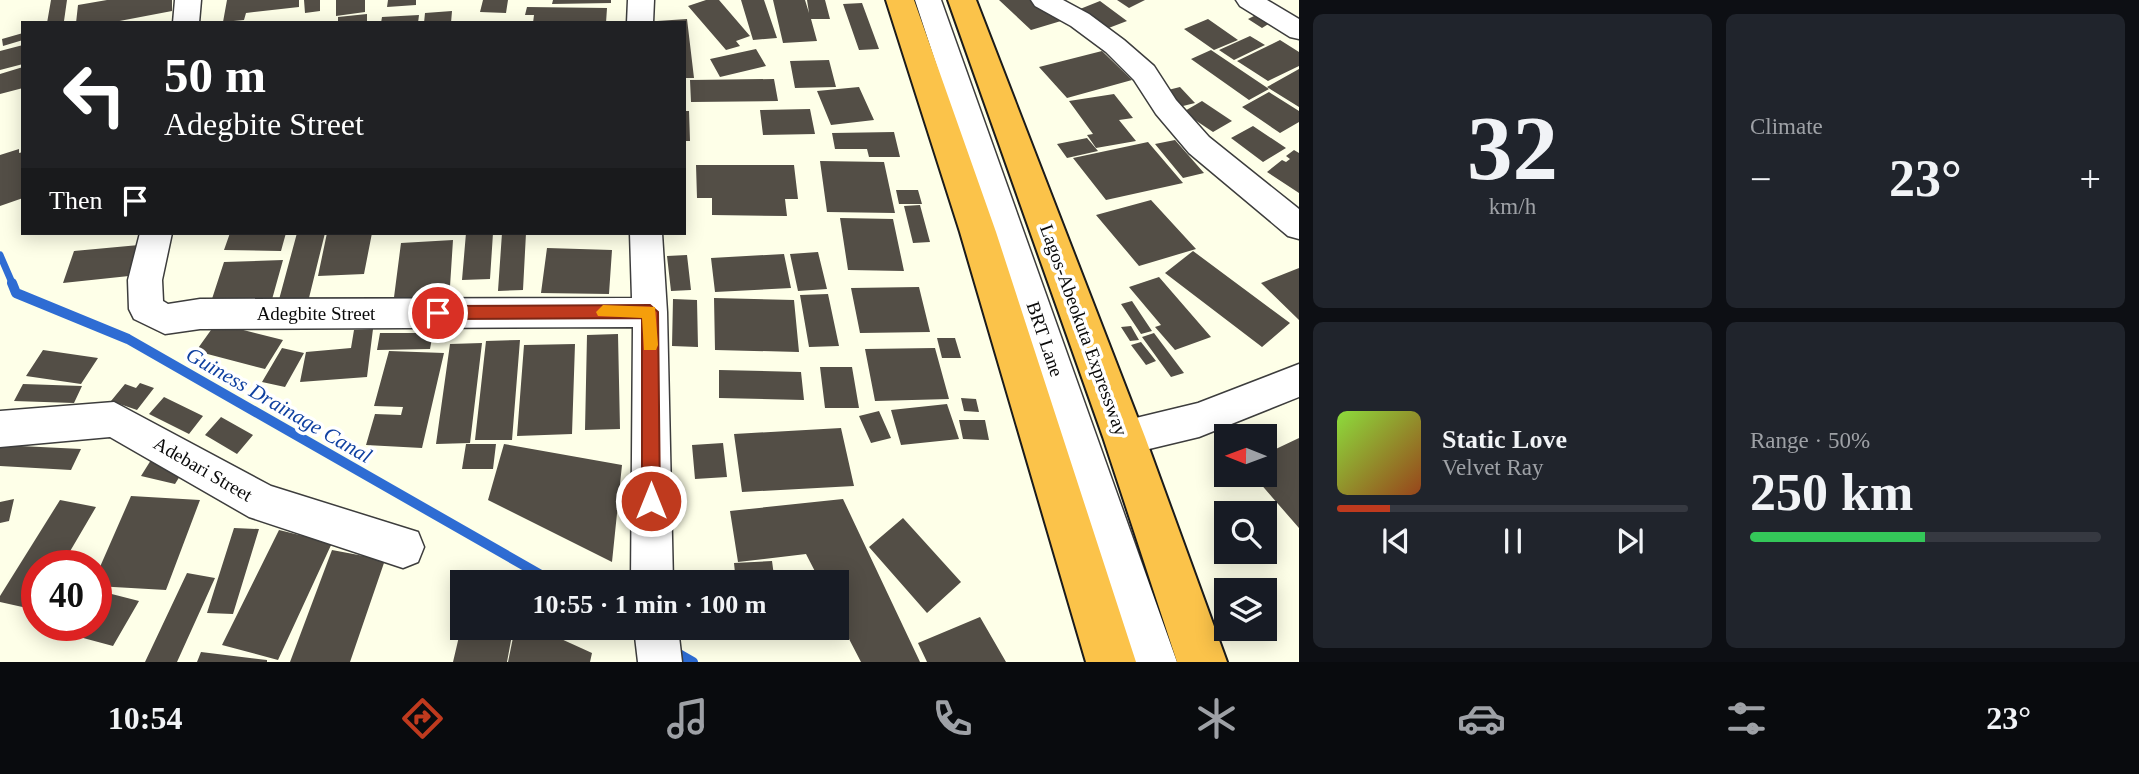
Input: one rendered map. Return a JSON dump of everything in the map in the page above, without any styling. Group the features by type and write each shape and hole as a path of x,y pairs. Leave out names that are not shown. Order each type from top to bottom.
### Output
{"highway":[{"path":"900,0 978,232 1111,662"},
{"name":"Lagos-Abeokuta Expressway","path":"939,4 1124,437 1202,662"}],"street":[{"path":"186,21 188,0"},
{"path":"640,21 641,0"},
{"path":"1044,0 1080,20 1115,46 1143,72 1166,107 1199,145 1299,227"},
{"path":"1258,6 1291,0"},
{"name":"BRT Lane","path":"939,4 1155,662"},
{"path":"1258,6 1299,31"},
{"name":"Adegbite Street","path":"156,235 145,280 146,309 165,319 200,314 650,312"},
{"path":"646,235 650,312 652,570"},
{"path":"1124,437 1199,420 1299,380"},
{"name":"Adebari Street","path":"0,429 114,419 263,503 403,547"},
{"path":"657,640 660,662"}],"building":[{"path":"51,0 67,0 64,21 47,21"},
{"path":"107,0 172,0 172,11 120,21 76,21 78,5"},
{"path":"227,0 299,0 299,7 246,13 244,20 223,21"},
{"path":"304,0 320,0 320,11 305,13"},
{"path":"336,0 365,0 365,12 336,16"},
{"path":"388,0 416,0 416,5 387,7"},
{"path":"483,0 508,0 506,13 480,12"},
{"path":"553,0 611,0 611,3 552,4"},
{"path":"706,0 719,0 750,36 736,41 740,46 726,50 688,6"},
{"path":"741,0 764,0 777,38 753,40"},
{"path":"773,0 805,0 809,13 807,0 825,0 830,19 811,19 817,41 783,43"},
{"path":"999,0 1037,0 1061,21 1031,30"},
{"path":"1117,0 1145,0 1129,8"},
{"path":"1100,1 1127,21 1106,29 1080,9"},
{"path":"862,3 879,49 859,50 843,4"},
{"path":"527,7 607,8 606,21 533,21 534,15 525,15"},
{"path":"452,11 451,21 424,21 425,13"},
{"path":"367,14 367,21 338,21 338,17"},
{"path":"419,15 418,21 381,21 382,17"},
{"path":"1256,15 1270,23 1262,28 1248,19"},
{"path":"687,19 694,78 686,78 686,21 657,21"},
{"path":"1208,19 1238,40 1214,50 1184,29"},
{"path":"21,34 21,41 3,46 2,39"},
{"path":"1250,36 1265,45 1234,60 1219,50"},
{"path":"1280,40 1299,52 1299,66 1268,81 1237,61"},
{"path":"21,46 21,65 0,70 0,51"},
{"path":"756,49 766,66 720,77 710,59"},
{"path":"1211,50 1269,89 1249,100 1191,59"},
{"path":"1102,51 1132,80 1067,98 1039,67"},
{"path":"829,60 836,87 795,88 790,61"},
{"path":"21,68 21,89 0,94 0,74"},
{"path":"1299,69 1299,107 1267,87"},
{"path":"774,79 778,101 691,102 690,80"},
{"path":"859,87 874,120 831,125 817,91"},
{"path":"1180,87 1195,103 1179,107 1164,91"},
{"path":"1269,92 1299,111 1299,122 1280,133 1242,107"},
{"path":"1114,94 1133,118 1119,120 1136,141 1096,148 1087,135 1093,134 1069,101"},
{"path":"1202,101 1232,121 1213,132 1183,112"},
{"path":"810,109 815,134 763,135 760,110"},
{"path":"686,111 689,111 690,141 686,141"},
{"path":"1253,126 1286,148 1263,162 1231,138"},
{"path":"894,132 900,157 869,157 867,149 835,149 832,133"},
{"path":"1087,138 1098,151 1067,158 1057,144"},
{"path":"1175,140 1204,173 1183,178 1155,144"},
{"path":"1148,142 1183,183 1106,200 1073,158"},
{"path":"19,149 21,152 21,199 0,206 0,155"},
{"path":"1294,150 1299,153 1299,193 1267,172 1282,160 1286,162 1290,159 1286,156"},
{"path":"820,161 884,162 895,213 827,212"},
{"path":"696,165 794,165 798,199 785,199 787,216 712,215 712,198 697,198"},
{"path":"896,190 918,190 922,204 899,204"},
{"path":"1151,200 1196,249 1139,266 1096,215"},
{"path":"920,205 930,242 913,243 904,206"},
{"path":"840,218 893,219 904,271 848,270"},
{"path":"229,235 285,235 281,251 224,250"},
{"path":"296,235 325,235 307,306 277,307"},
{"path":"327,235 372,235 364,274 318,276"},
{"path":"466,235 493,235 490,279 462,280"},
{"path":"502,235 526,235 523,290 498,291"},
{"path":"453,240 449,302 393,305 401,243"},
{"path":"139,245 129,276 63,283 74,251"},
{"path":"547,248 612,250 609,294 541,293"},
{"path":"1193,251 1290,323 1262,347 1165,273"},
{"path":"818,252 827,289 798,291 790,254"},
{"path":"784,254 791,288 715,292 711,258"},
{"path":"687,255 691,290 671,291 667,256"},
{"path":"283,260 271,303 210,305 224,262"},
{"path":"1299,268 1299,320 1261,283"},
{"path":"1159,277 1211,337 1175,350 1155,327 1161,325 1129,287"},
{"path":"919,287 930,332 860,333 851,288"},
{"path":"828,294 839,346 809,347 800,295"},
{"path":"714,298 794,300 799,352 715,350"},
{"path":"673,299 697,300 698,347 672,346"},
{"path":"1132,301 1152,331 1141,334 1121,304"},
{"path":"216,323 283,340 265,369 196,351"},
{"path":"1131,326 1139,340 1130,341 1121,327"},
{"path":"373,329 367,377 300,382 306,352 351,348 354,330"},
{"path":"380,333 433,333 430,349 377,350"},
{"path":"1154,333 1184,373 1171,377 1142,337"},
{"path":"618,334 620,429 585,430 587,335"},
{"path":"937,338 955,338 961,358 942,358"},
{"path":"520,340 512,440 475,440 486,341"},
{"path":"1141,342 1156,361 1146,365 1131,345"},
{"path":"482,343 470,443 436,444 450,344"},
{"path":"575,344 572,434 517,436 524,345"},
{"path":"282,348 304,353 285,387 262,382"},
{"path":"935,348 949,399 875,401 865,349"},
{"path":"43,350 98,358 81,384 26,376"},
{"path":"389,351 444,353 422,448 366,445 375,414 401,415 403,407 374,406"},
{"path":"820,367 852,367 859,408 825,408"},
{"path":"719,370 801,372 804,400 719,398"},
{"path":"140,383 154,388 137,410 111,401 125,384 136,388"},
{"path":"23,384 82,386 74,403 14,401"},
{"path":"164,397 203,416 189,434 149,414"},
{"path":"961,398 976,399 979,412 964,411"},
{"path":"947,404 959,439 901,445 891,410"},
{"path":"879,411 891,438 871,443 859,416"},
{"path":"221,417 253,435 237,454 205,435"},
{"path":"959,420 985,420 989,440 963,439"},
{"path":"841,428 854,486 742,492 734,434"},
{"path":"1299,438 1299,528 1263,487 1278,486 1278,448"},
{"path":"723,443 727,477 695,479 692,445"},
{"path":"466,444 496,444 493,469 462,469"},
{"path":"504,444 622,465 612,562 488,500"},
{"path":"0,445 81,449 71,470 0,466"},
{"path":"151,460 185,468 175,484 141,476"},
{"path":"131,496 200,500 166,590 112,587 112,550 107,550"},
{"path":"14,499 9,521 0,523 0,502"},
{"path":"843,499 920,662 861,662 849,639 849,570 814,570 806,554 738,562 730,511"},
{"path":"60,500 96,507 71,550 29,550"},
{"path":"903,518 961,582 927,613 869,547"},
{"path":"234,528 259,529 233,614 207,613"},
{"path":"279,530 332,543 278,660 222,645"},
{"path":"332,550 385,560 350,662 290,662"},
{"path":"772,561 773,570 735,570 734,563"},
{"path":"21,562 21,607 0,602 0,596"},
{"path":"187,573 215,578 177,662 145,662"},
{"path":"112,594 139,601 113,646 94,641 112,641"},
{"path":"980,617 1006,662 927,662 918,643"},
{"path":"458,640 511,640 507,662 453,662"},
{"path":"513,640 563,640 592,653 590,662 508,662"},
{"path":"201,652 267,660 267,662 197,662"}],"waterway":[{"name":"Guiness Drainage Canal","path":"0,255 13,285"},
{"name":"Guiness Drainage Canal","path":"12,283 16,293 128,339 532,570"},
{"name":"Guiness Drainage Canal","path":"672,650 693,662"}],"slow traffic":[{"path":"603,312 650,312 650,345"}],"route":[{"path":"438,313 650,312 651,501"}]}
